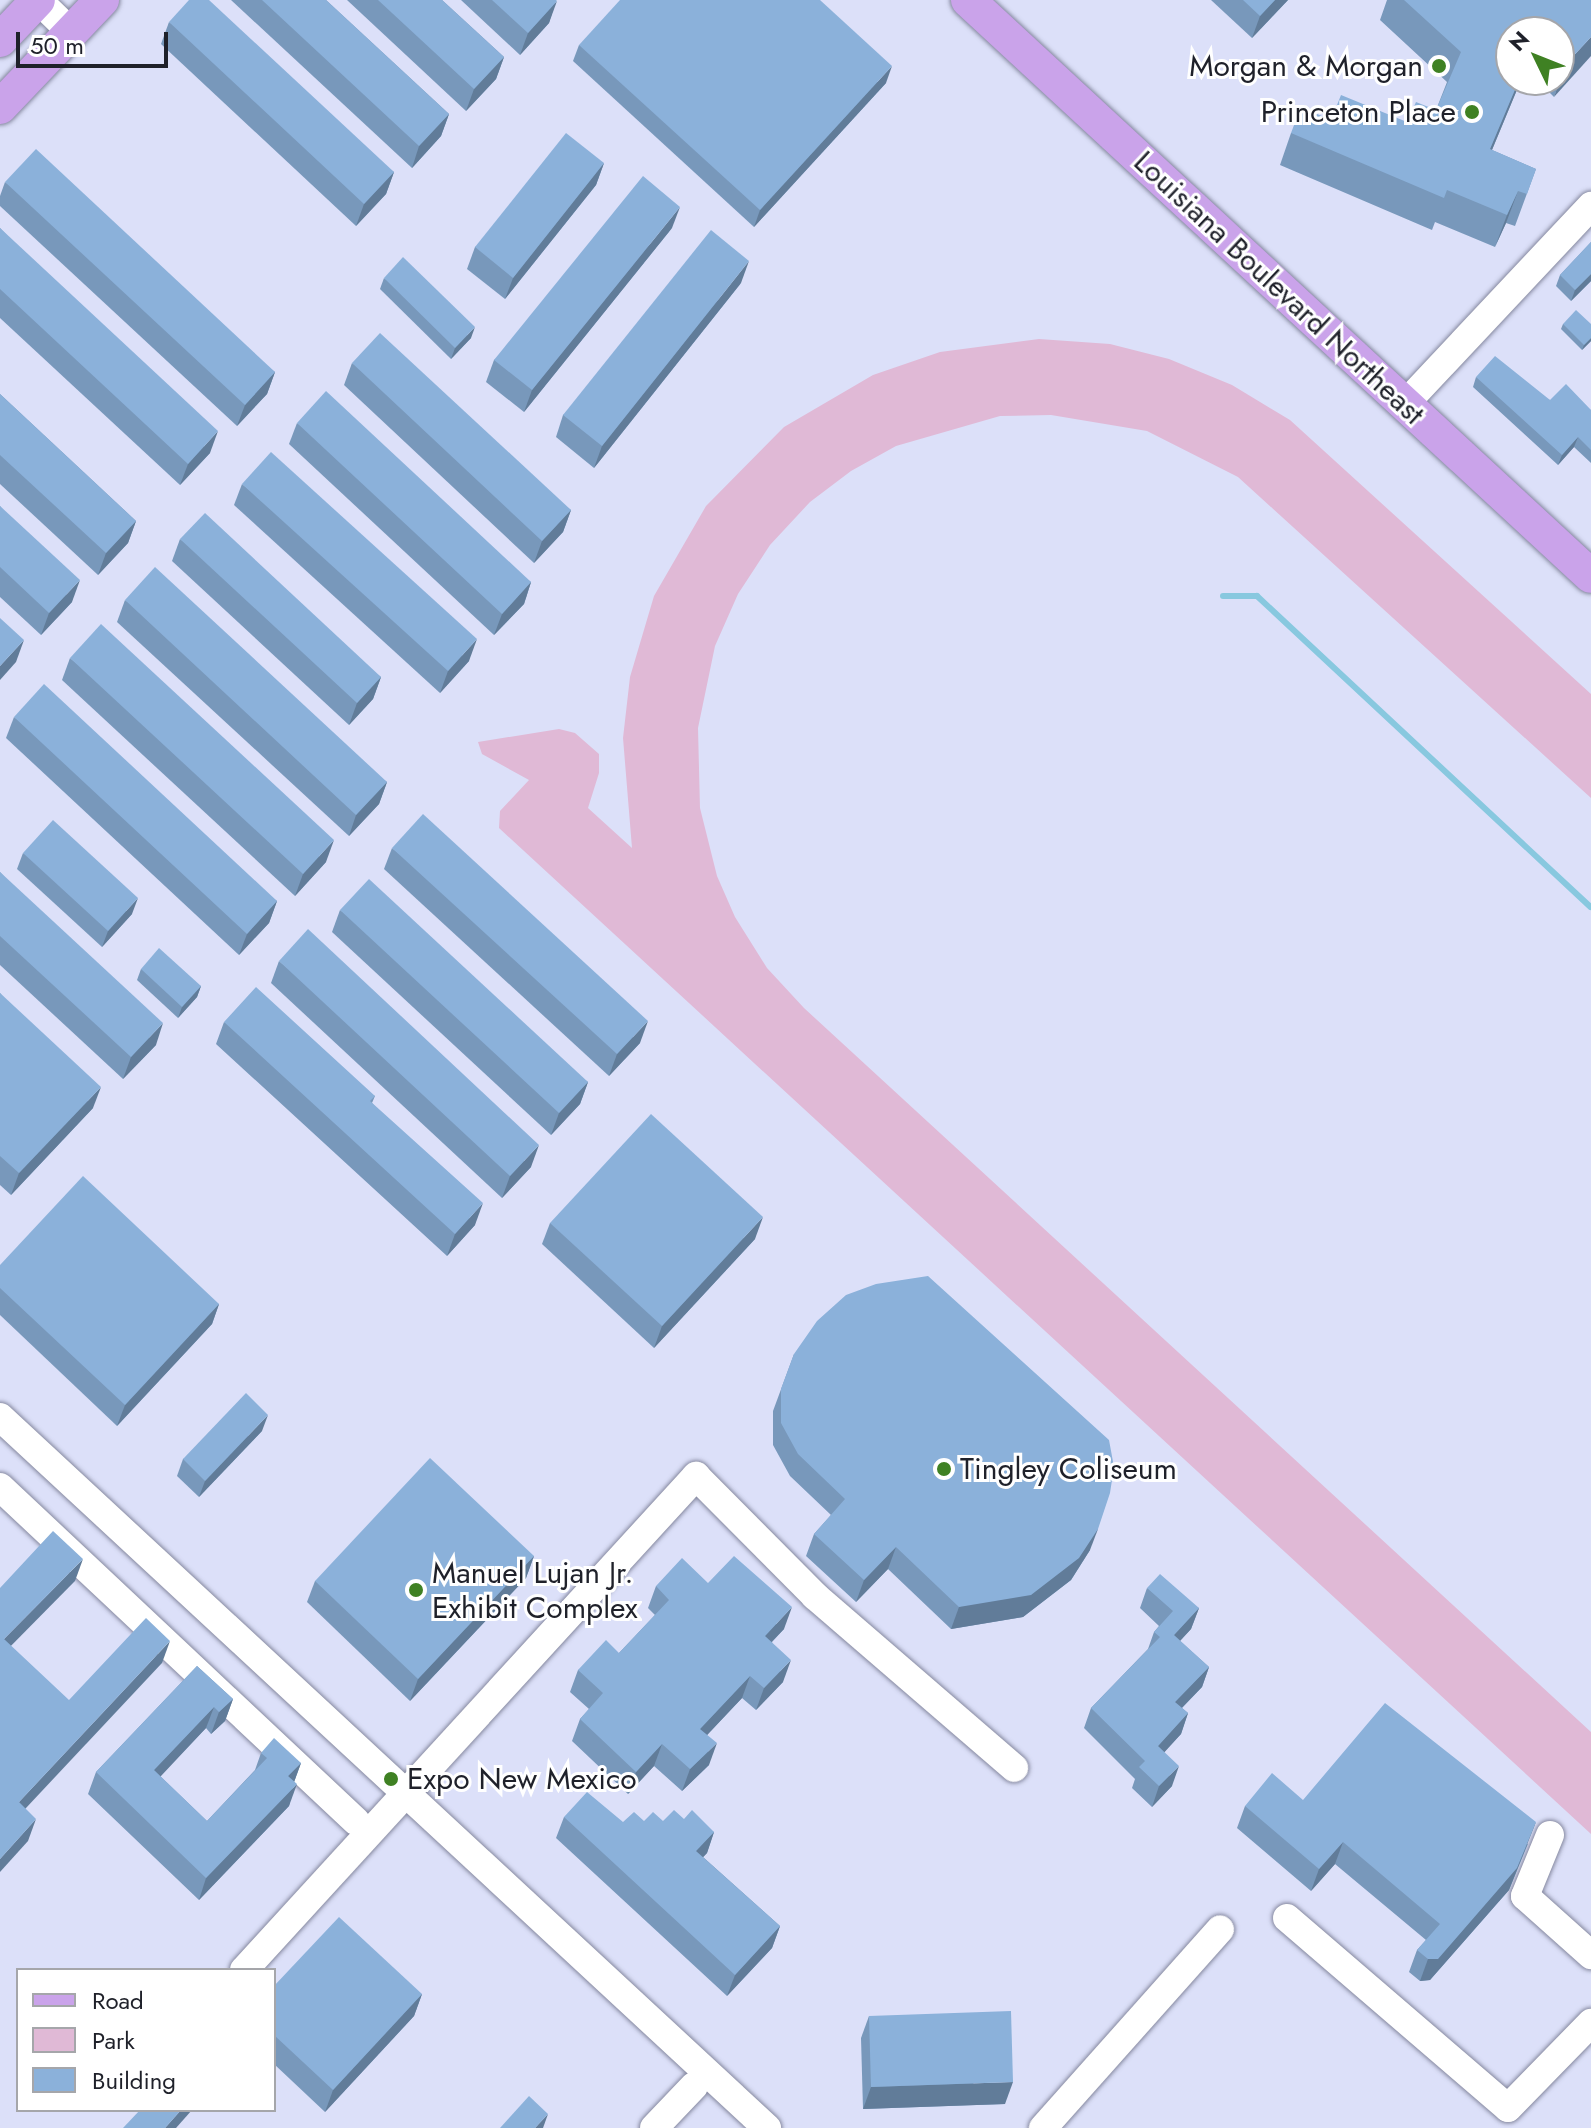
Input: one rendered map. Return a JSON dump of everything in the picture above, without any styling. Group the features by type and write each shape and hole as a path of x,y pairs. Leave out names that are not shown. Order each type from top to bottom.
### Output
{"main road":[{"path":"0,40 38,0"},
{"path":"0,107 102,0"},
{"name":"Louisiana Boulevard Northeast","path":"968,0 1591,576"}],"street":[{"path":"38,0 71,32"},
{"path":"1405,404 1591,206"},
{"path":"0,1417 408,1790 767,2128"},
{"path":"246,1968 696,1476 815,1596 1014,1768"},
{"path":"0,1487 356,1821"},
{"path":"1550,1835 1525,1896 1591,1955"},
{"path":"1287,1918 1508,2108 1591,2023"},
{"path":"1043,2128 1220,1929"},
{"path":"1551,2065 1591,2047"},
{"path":"654,2128 694,2086"}],"green space":[{"path":"1039,339 1110,344 1169,359 1232,385 1290,420 1591,694 1591,798 1238,477 1147,431 1051,415 1000,416 896,446 851,471 810,502 770,545 738,594 715,646 698,728 700,808 717,876 735,917 767,968 804,1008 1591,1732 1591,1834 499,828 500,811 529,780 482,754 478,742 559,729 575,733 599,754 599,773 588,808 632,848 623,738 630,677 654,596 706,506 784,427 873,375 940,352"}],"building":[{"path":"189,0 209,0 394,172 364,204 169,22"},
{"path":"262,0 326,0 449,114 419,146"},
{"path":"378,0 442,0 504,57 474,89"},
{"path":"492,0 556,0 557,1 528,33"},
{"path":"620,0 820,0 892,66 760,210 579,45"},
{"path":"1243,0 1275,0 1260,16"},
{"path":"1404,0 1591,0 1591,37 1575,54 1575,16 1495,16 1495,96 1512,96 1490,149 1536,169 1527,194 1518,191 1507,215 1447,190 1444,198 1291,133 1301,107 1331,120 1341,95 1407,122 1416,102 1436,110 1461,52"},
{"path":"566,133 604,163 513,278 475,247"},
{"path":"36,149 275,372 245,405 5,182"},
{"path":"643,176 680,207 532,390 494,360"},
{"path":"0,228 218,431 188,464 0,289"},
{"path":"711,230 749,261 602,446 563,415"},
{"path":"1591,242 1591,274 1575,290 1560,275"},
{"path":"403,257 475,327 455,348 384,278"},
{"path":"1576,310 1591,324 1591,338 1584,345 1563,324"},
{"path":"380,333 571,510 542,541 352,363"},
{"path":"1495,356 1550,400 1566,384 1591,410 1591,450 1578,437 1562,455 1476,377"},
{"path":"326,391 531,582 502,614 297,423"},
{"path":"0,394 136,521 106,553 0,455"},
{"path":"271,452 477,639 448,671 242,484"},
{"path":"0,506 80,580 49,613 0,567"},
{"path":"205,513 381,677 357,703 180,539"},
{"path":"155,567 387,782 356,815 125,600"},
{"path":"0,618 24,640 0,666"},
{"path":"101,624 334,840 303,874 70,658"},
{"path":"44,684 277,901 247,934 14,717"},
{"path":"423,814 648,1021 617,1054 392,848"},
{"path":"53,820 138,898 108,931 23,853"},
{"path":"0,872 163,1023 131,1057 0,936"},
{"path":"369,879 588,1082 559,1113 340,910"},
{"path":"308,929 539,1145 510,1176 279,961"},
{"path":"159,948 201,986 182,1007 141,969"},
{"path":"256,987 375,1096 370,1101 483,1203 455,1234 224,1022"},
{"path":"0,993 101,1087 19,1173 0,1156"},
{"path":"651,1114 763,1217 662,1326 550,1223"},
{"path":"83,1176 219,1304 125,1405 0,1288 0,1265"},
{"name":"Tingley Coliseum","path":"928,1276 1109,1440 1114,1467 1110,1493 1098,1529 1079,1558 1031,1595 959,1607 896,1547 864,1580 814,1534 845,1499 798,1454 781,1423 781,1389 794,1354 817,1321 846,1295 876,1284"},
{"path":"246,1393 268,1415 205,1481 183,1459"},
{"name":"Manuel Lujan Jr. Exhibit Complex","path":"430,1458 534,1556 418,1679 315,1581"},
{"path":"53,1531 83,1559 4,1639 69,1700 146,1618 170,1641 19,1802 36,1819 0,1859 0,1588"},
{"path":"734,1556 792,1607 765,1636 791,1660 764,1688 750,1676 700,1729 717,1743 690,1769 662,1744 636,1772 580,1719 603,1693 578,1670 606,1640 619,1653 669,1600 656,1586 682,1558 708,1583"},
{"path":"1160,1574 1199,1608 1174,1635 1209,1667 1175,1702 1188,1713 1158,1746 1179,1766 1159,1786 1139,1767 1145,1761 1091,1708 1160,1637 1154,1632 1173,1611 1147,1588"},
{"path":"197,1666 233,1699 219,1712 214,1707 154,1770 207,1821 267,1758 261,1753 274,1738 301,1763 288,1776 297,1784 206,1878 96,1772"},
{"path":"1385,1703 1536,1822 1517,1868 1438,1959 1428,1959 1417,1950 1440,1924 1343,1842 1319,1869 1245,1806 1272,1773 1303,1800"},
{"path":"587,1792 623,1822 634,1812 644,1821 653,1812 663,1821 674,1810 684,1819 692,1810 714,1832 696,1851 780,1926 735,1975 564,1817"},
{"path":"339,1917 422,1994 333,2090 276,2037 276,1984"},
{"path":"1011,2011 1013,2082 871,2087 869,2016"},
{"path":"529,2096 548,2114 535,2128 500,2128"},
{"path":"138,2112 179,2112 165,2128 123,2128"}],"waterway":[{"path":"1223,596 1257,596 1591,907"}],"place":[{"name":"Morgan & Morgan","path":"1439,66"},
{"name":"Princeton Place","path":"1472,112"},
{"name":"Tingley Coliseum","path":"944,1469"},
{"name":"Manuel Lujan Jr. Exhibit Complex","path":"416,1590"},
{"name":"Expo New Mexico","path":"391,1779"}]}
